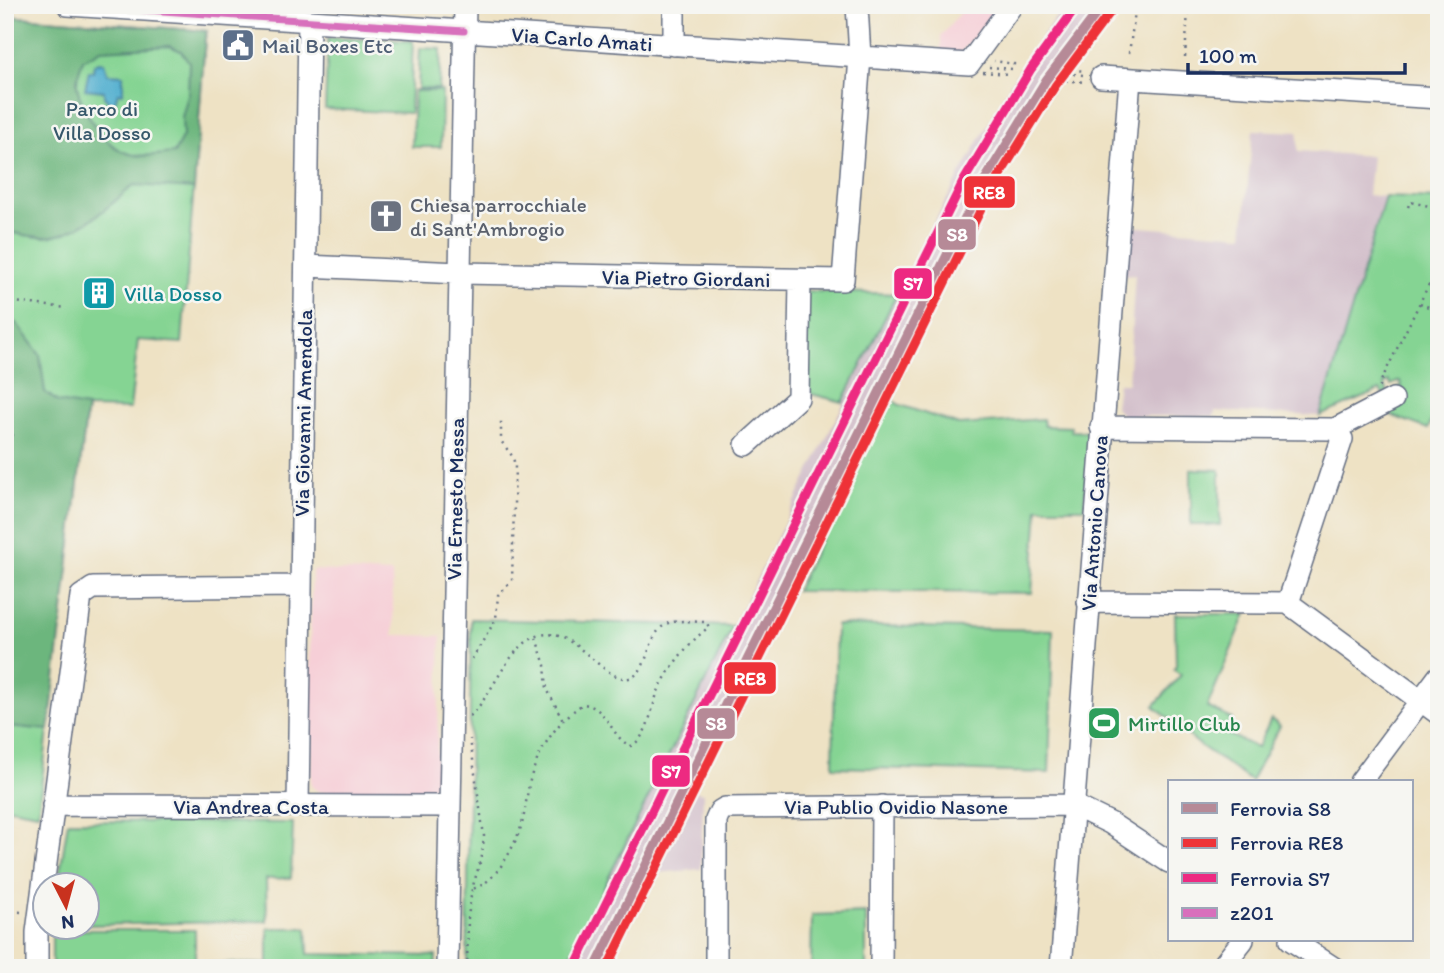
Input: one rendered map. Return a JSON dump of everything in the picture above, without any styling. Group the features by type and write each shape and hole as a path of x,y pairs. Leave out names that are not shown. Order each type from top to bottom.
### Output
{"street":[{"name":"Via Ernesto Messa","path":"447,968 465,5"},
{"path":"674,5 674,45"},
{"path":"856,5 860,57"},
{"path":"976,65 1012,5"},
{"name":"Via Carlo Amati","path":"80,6 266,12 309,21 976,65"},
{"name":"Via Giovanni Amendola","path":"298,806 309,21"},
{"name":"Via Pietro Giordani","path":"306,266 458,273 843,281 860,57"},
{"path":"1101,77 1439,98"},
{"name":"Via Antonio Canova","path":"1061,968 1130,79"},
{"path":"746,445 798,398 800,280"},
{"path":"1101,427 1335,429 1387,396"},
{"path":"1288,603 1342,439 1335,429"},
{"path":"37,968 37,932 81,596 93,588 301,586"},
{"path":"1088,602 1288,603 1439,714"},
{"path":"1362,780 1439,676"},
{"name":"Via Andrea Costa","path":"54,805 449,806"},
{"path":"1073,805 1110,823 1168,861"},
{"name":"Via Publio Ovidio Nasone","path":"716,968 716,820 720,811 730,807 1073,805"},
{"path":"880,968 882,806"},
{"path":"1221,968 1241,942"},
{"path":"1295,942 1334,968"}],"path":[{"path":"1129,53 1136,5"},
{"path":"1185,57 1188,11"},
{"path":"976,65 1013,69 1014,64"},
{"path":"1064,69 1097,72 1101,77 1087,76 1060,73 1064,69"},
{"path":"1059,80 1094,82 1101,77"},
{"path":"1408,206 1410,202 1439,208"},
{"path":"1387,396 1380,383 1439,264"},
{"path":"5,301 67,308"},
{"path":"1420,303 1439,312"},
{"path":"471,661 496,619 498,595 512,581 514,466 513,457 501,441 501,417"},
{"path":"5,435 14,435"},
{"path":"471,702 470,716 482,705 500,671 536,636 554,635 572,642 621,678 632,678 639,672 658,629 671,622 706,622 709,627 691,641 675,662 659,690 646,727 637,743 631,746 624,743 603,713 593,705 583,704 563,720 545,744 533,769 521,826 511,848 489,881 472,890"},
{"path":"536,636 545,665 547,689 563,720"},
{"path":"467,968 468,917 484,836 470,739"},
{"path":"189,962 189,968"},
{"path":"332,968 418,968"}],"shaded area":[{"path":"967,5 1000,5 958,56 941,53 941,36"},
{"path":"1064,5 1117,5 1050,84 987,190 692,783 697,792 703,793 701,869 647,874 599,968 564,968 927,235 1013,79"},
{"path":"1253,130 1298,132 1298,151 1372,156 1368,195 1385,197 1320,416 1215,411 1214,416 1123,416 1115,407 1118,383 1128,383 1135,274 1122,275 1127,226 1243,235"},
{"path":"312,570 392,573 394,635 441,636 436,784 426,792 319,792 311,786"}],"green space":[{"name":"Parco di Villa Dosso","path":"5,16 207,31 182,343 138,340 130,409 87,408 38,813 5,807"},
{"path":"5,16 207,31 194,189 134,185 93,218 69,231 44,237 5,231 5,105 9,102 13,81 5,70","holes":["170,46 181,51 189,62 188,95 182,117 183,136 174,153 135,155 111,144 89,117 80,96 77,80 83,60 101,50"]},
{"path":"328,38 413,41 410,113 325,109"},
{"path":"420,48 441,49 439,89 418,89"},
{"path":"414,91 442,91 441,147 412,147"},
{"path":"1385,197 1439,199 1439,403 1428,429 1382,412 1402,404 1396,389 1402,386 1400,381 1391,385 1389,381 1384,383 1388,393 1383,395 1380,390 1320,416"},
{"path":"807,291 897,294 843,402 803,392"},
{"path":"5,315 18,325 40,355 45,392 58,402 87,407 49,730 5,726"},
{"path":"888,398 900,405 959,425 1043,419 1044,426 1071,427 1071,431 1090,432 1084,508 1038,508 1032,593 796,591"},
{"path":"1191,469 1220,470 1220,525 1191,525"},
{"path":"1175,614 1246,614 1207,707 1232,719 1226,733 1257,748 1271,719 1280,726 1252,780 1201,746 1154,706 1181,675 1174,670"},
{"path":"471,619 733,626 564,968 467,968"},
{"path":"836,625 1053,630 1049,773 833,767"},
{"path":"68,821 293,823 291,878 266,879 267,921 102,925 102,872 60,872"},
{"path":"866,913 866,968 811,968 812,915"},
{"path":"268,928 307,928 308,954 436,956 435,968 52,968 52,942 102,942 102,930 195,930 195,963 268,964"}],"water":[{"path":"104,63 108,74 123,75 123,93 118,93 115,102 110,103 104,97 104,91 85,89 89,71 93,71 94,64"}],"rail line":[{"name":"S7","path":"574,968 963,182 1031,69 1078,5"},
{"name":"S8","path":"595,968 981,186 1046,80 1103,5"},
{"name":"RE8","path":"607,968 990,191 1055,86 1111,11"}],"transit line":[{"name":"z201","path":"72,5 464,31"}],"place":[{"name":"Mail Boxes Etc","path":"238,45"},
{"name":"Chiesa parrocchiale di Sant'Ambrogio","path":"386,216"},
{"name":"Villa Dosso","path":"99,293"},
{"name":"Mirtillo Club","path":"1104,723"}]}
